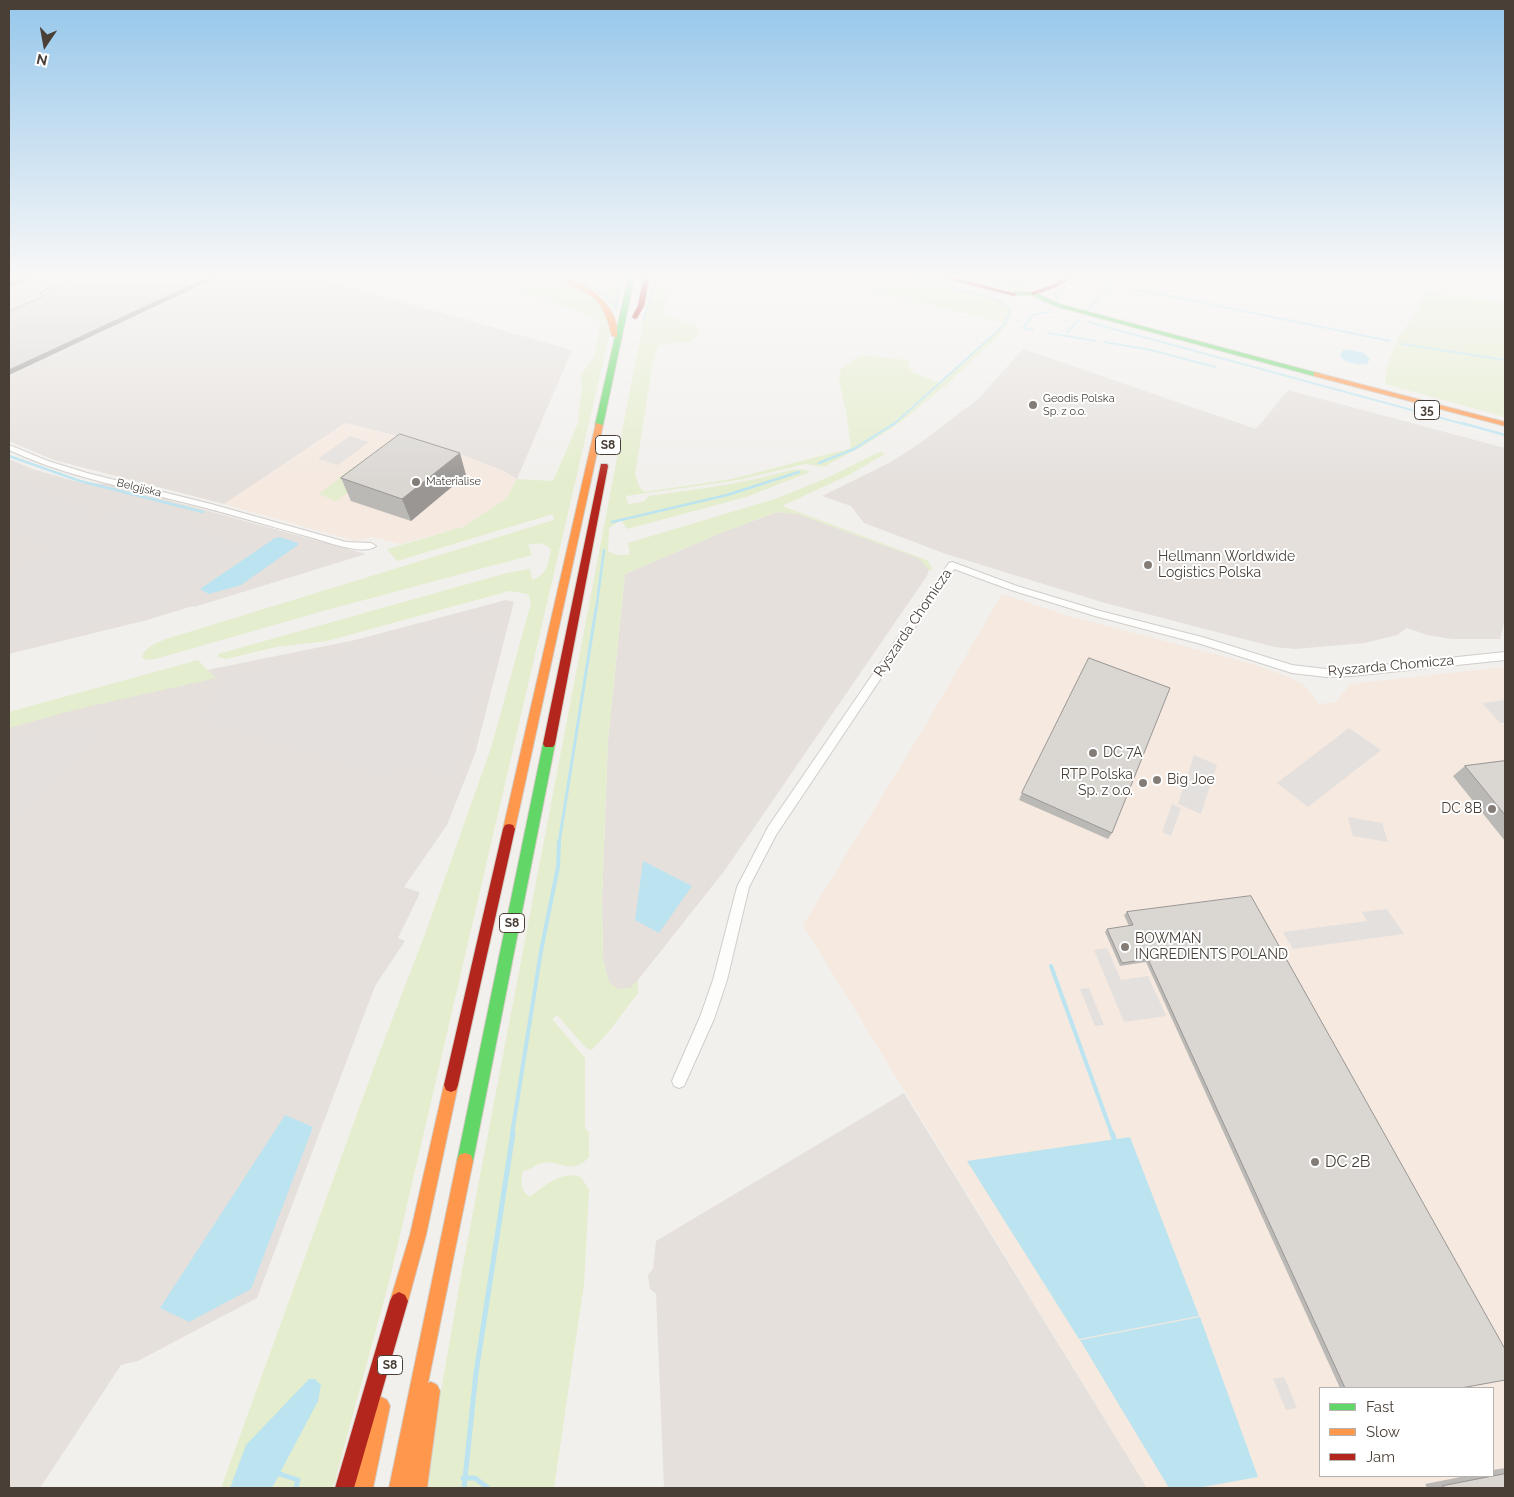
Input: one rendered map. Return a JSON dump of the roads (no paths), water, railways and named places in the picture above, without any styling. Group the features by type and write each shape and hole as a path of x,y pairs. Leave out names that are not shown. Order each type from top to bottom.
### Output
{"main road":[{"name":"S8","path":"363,1488 616,345"},
{"name":"35","path":"1199,345 1237,358 1505,431"},
{"name":"35","path":"1207,345 1505,424"},
{"name":"S8","path":"398,1488 443,1273 606,458"},
{"path":"344,1488 416,1243"},
{"path":"418,1488 435,1358 443,1273"}],"street":[{"name":"Belgijska","path":"9,447 48,463 91,476 271,523 346,545 371,546"},
{"name":"Ryszarda Chomicza","path":"679,1081 707,1019 720,980 743,887 753,865 772,831 952,565 1014,588 1098,614 1202,641 1292,669 1326,673 1352,672 1505,656"}],"water":[{"path":"1347,349 1364,353 1370,359 1367,364 1348,362 1340,355 1342,351"},
{"path":"280,537 298,543 298,545 241,585 209,594 200,589 275,538"},
{"path":"643,861 692,886 659,933 635,920"},
{"path":"285,1115 313,1127 251,1289 189,1322 160,1308"},
{"path":"1130,1137 1199,1316 1079,1339 967,1161"},
{"path":"1200,1317 1258,1477 1197,1488 1169,1488 1080,1340"},
{"path":"309,1379 315,1379 321,1385 318,1401 272,1488 230,1488 246,1445"}],"waterway":[{"path":"893,425 982,345"},
{"path":"1121,345 1151,350 1215,367"},
{"path":"1172,345 1467,425"},
{"path":"1408,345 1505,360"},
{"path":"819,463 854,449 895,423"},
{"path":"1462,423 1505,435"},
{"path":"9,456 80,481 203,512"},
{"path":"612,522 727,495 799,472"},
{"path":"596,611 604,550"},
{"path":"559,843 596,609"},
{"path":"512,1134 541,951 558,867 559,842"},
{"path":"1051,966 1112,1134"},
{"path":"465,1478 476,1373 513,1133"},
{"path":"1112,1133 1114,1139"},
{"path":"280,1474 298,1480 296,1488"},
{"path":"464,1488 465,1478"},
{"path":"465,1478 475,1478 488,1488"}],"place":[{"name":"Geodis Polska Sp. z o.o.","path":"1033,405"},
{"name":"Materialise","path":"416,482"},
{"name":"Hellmann Worldwide Logistics Polska","path":"1148,565"},
{"name":"DC 7A","path":"1093,753"},
{"name":"Big Joe","path":"1157,780"},
{"name":"RTP Polska Sp. z o.o.","path":"1143,783"},
{"name":"DC 8B","path":"1492,809"},
{"name":"BOWMAN INGREDIENTS POLAND","path":"1125,947"},
{"name":"DC 2B","path":"1315,1162"}]}
